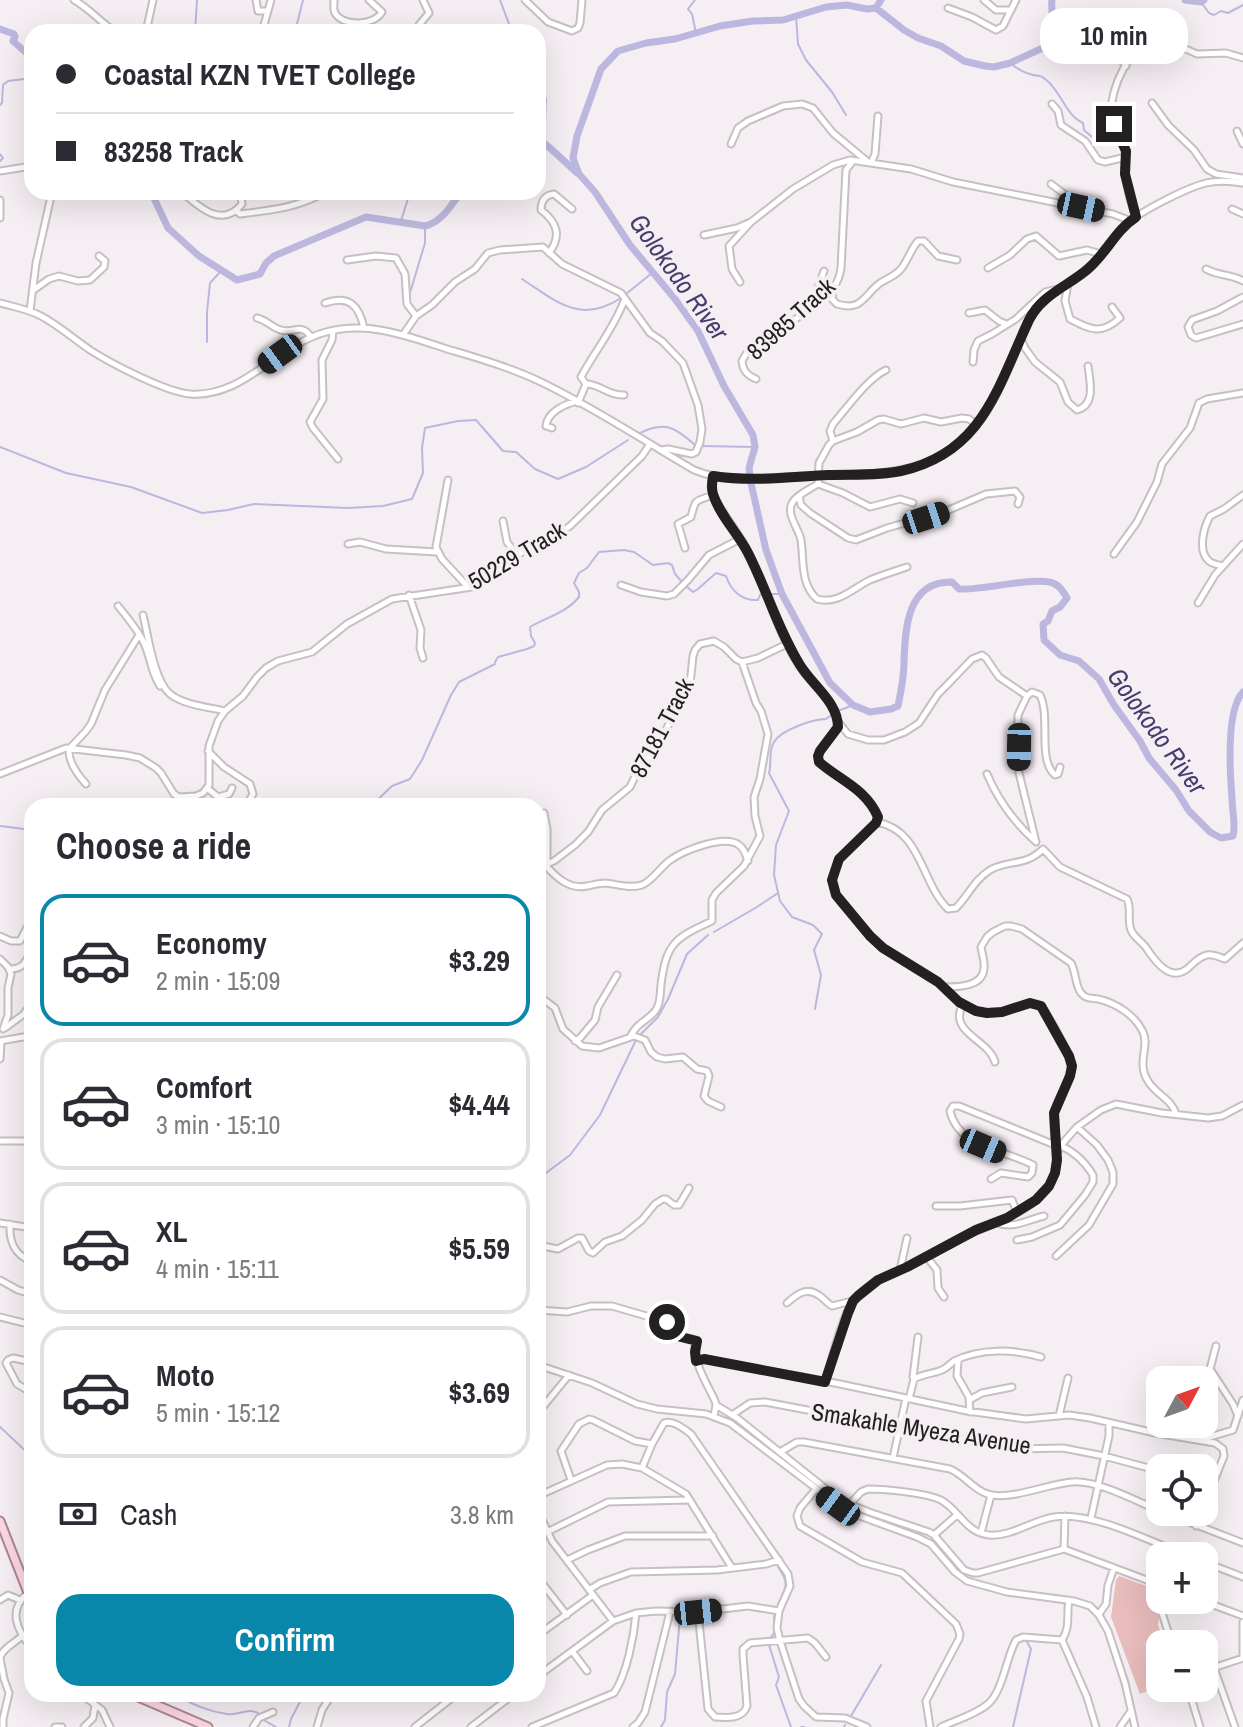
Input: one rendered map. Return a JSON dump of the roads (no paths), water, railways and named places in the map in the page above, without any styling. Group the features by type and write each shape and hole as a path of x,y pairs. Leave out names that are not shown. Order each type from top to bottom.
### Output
{"main road":[{"path":"0,1521 4,1541 24,1584"},
{"path":"150,1702 208,1727"}],"street":[{"path":"74,0 104,24"},
{"path":"148,24 153,0"},
{"path":"256,0 258,11 267,11"},
{"path":"264,24 271,0"},
{"path":"334,0 334,9 339,17 363,23 377,19 382,12 369,0"},
{"path":"420,24 429,11 423,0"},
{"path":"525,0 555,26 572,31 580,23 582,0"},
{"path":"984,0 996,10 1012,10"},
{"path":"948,8 996,30 1003,26 1016,0"},
{"path":"1133,219 1125,174 1126,157 1113,120 1111,101 1114,86 1126,66 1144,42 1156,36 1197,54 1226,53 1243,58"},
{"path":"1108,43 1126,66"},
{"path":"1152,103 1207,169 1243,180"},
{"path":"731,144 738,128 748,121 783,106 802,104 813,108 833,133 870,163"},
{"path":"1052,104 1058,111 1061,125 1085,141 1098,160 1105,162 1126,157"},
{"path":"870,163 875,154 878,116"},
{"path":"1237,131 1243,144"},
{"path":"740,282 731,266 729,246 751,222 810,178 833,165 854,160 911,169 944,180 1133,219"},
{"name":"83985 Track","path":"756,379 746,373 743,358 811,306 838,281 846,170 854,160"},
{"path":"0,171 24,167"},
{"path":"0,303 45,318 100,356 166,388 192,394 211,393 234,385 311,337 333,331 374,328 541,382 694,470 713,476 757,478 885,473 912,468 945,453 966,437 994,399 1036,308 1089,268 1133,219 1197,186 1243,180"},
{"path":"1051,184 1081,207"},
{"path":"546,197 557,195 572,209"},
{"path":"0,200 0,218"},
{"path":"30,311 36,263 50,200"},
{"path":"192,200 215,215 236,210 241,200"},
{"path":"236,210 240,214 274,211 311,200"},
{"path":"543,200 541,209 553,220 556,232 556,241 549,253"},
{"path":"1232,209 1243,214"},
{"path":"704,235 751,222"},
{"path":"988,268 1010,255 1027,239 1036,236 1059,256 1087,250 1101,254"},
{"path":"833,287 832,299 837,304 851,306 859,303 880,284 896,275 918,241 924,241 938,256 957,260"},
{"path":"403,335 416,316 494,251 543,247 558,262 621,293 650,333 683,363 698,405 702,436 696,452 688,454 661,450"},
{"path":"34,289 59,276 90,280 104,267 105,261 99,256"},
{"path":"347,260 376,256 396,258 405,274 407,304 416,316"},
{"path":"1206,269 1243,281"},
{"path":"811,306 824,271"},
{"path":"1068,282 1065,301 1070,319 1102,330 1120,318 1112,307"},
{"path":"973,362 978,341 1020,316 1042,294 1058,289"},
{"path":"1243,297 1189,323 1189,331 1194,337 1243,324"},
{"path":"325,303 340,299 348,301 359,313 364,328"},
{"path":"624,300 615,322 581,377 586,384 615,395 624,395"},
{"path":"969,313 985,310 1006,324"},
{"path":"257,318 280,330 303,329 311,337"},
{"path":"333,331 322,360 323,399 310,422 338,459"},
{"path":"1021,338 1035,362 1060,382 1068,402 1077,410 1086,406 1089,398 1088,366"},
{"path":"833,441 830,431 833,424 870,380 886,370"},
{"path":"552,428 546,426 549,417 564,405 576,402 586,384"},
{"path":"1114,554 1137,522 1157,482 1162,464 1190,428 1199,403 1243,393"},
{"path":"818,484 821,457 833,441 881,419 901,424 924,418 941,422 962,418 977,425"},
{"name":"50229 Track","path":"207,788 210,780 208,751 214,728 225,711 243,696 261,672 273,664 312,652 347,624 392,599 469,588 483,581 534,544 570,526 642,456 650,444"},
{"path":"713,476 713,495 749,555 787,644 831,704 848,734 868,740 884,740 905,732 919,723 938,694 972,659 982,655 1004,681 1027,696"},
{"path":"448,480 437,552 469,588"},
{"path":"818,484 799,496 791,509 801,539 800,556 808,589 817,599 828,601 843,596 866,582 907,567"},
{"path":"818,484 849,495 870,507 900,499 913,503"},
{"path":"799,496 801,505 810,513 856,540 944,512 986,494 1015,491 1019,494 1018,504"},
{"path":"685,548 678,524 691,517 695,502 713,495"},
{"path":"1223,566 1209,561 1204,553 1202,541 1205,525 1210,516 1243,495"},
{"path":"503,521 507,542 518,556"},
{"path":"621,585 641,592 667,596 674,594 709,555 740,539"},
{"path":"348,544 360,542 386,549 437,552"},
{"path":"1198,603 1206,587 1243,544"},
{"path":"409,595 421,630 423,658"},
{"path":"118,606 146,646 154,675 164,691 193,704 225,711"},
{"path":"143,615 156,670 170,694"},
{"path":"86,784 69,758 69,749 91,724 105,690 139,635"},
{"name":"87181 Track","path":"546,864 575,845 602,810 630,787 637,772 659,743 690,684 693,656 700,644 714,641 742,662"},
{"path":"630,1037 638,1024 656,1009 665,960 674,942 712,921 716,893 748,861 760,836 754,797 768,734 742,662 787,644"},
{"path":"1036,842 1023,792 1017,718 1027,696 1036,692 1042,700 1045,717 1049,769 1055,775 1060,767"},
{"path":"787,1303 805,1291 817,1294 832,1306 853,1301 878,1280 996,1223 1036,1200 1049,1186 1056,1168 1058,1146 1054,1113 1072,1066 1043,1010 1036,1004 987,1013 963,1004 876,942 833,889 832,880 839,859 877,822 878,817 860,791 819,762 820,751 836,731 839,722"},
{"path":"0,774 69,749 135,756 161,773 174,794 185,798 203,793 207,788 218,797 227,795 232,788"},
{"path":"208,751 224,767 250,784 252,798"},
{"path":"987,774 1018,826 1060,867 1127,899 1133,934 1155,961 1171,972 1181,973 1207,955 1225,959 1243,943"},
{"path":"877,822 895,828 910,843 930,884 942,903 951,910 989,871 1028,860 1043,849"},
{"path":"546,869 562,882 578,887 602,883 636,886 649,881 675,857 709,844 724,842 739,845 748,861"},
{"path":"943,987 970,985 980,978 985,967 981,947 993,932 1005,926 1022,929 1071,963 1079,990 1084,996 1104,1001 1130,1014 1144,1035 1142,1064 1145,1076 1158,1093 1172,1104 1176,1114"},
{"path":"0,936 20,941 24,935"},
{"path":"0,959 11,974 10,1004 1,1030"},
{"path":"10,969 17,969 24,963"},
{"path":"575,1041 595,1020 598,1007 617,975"},
{"path":"0,996 10,1004"},
{"path":"546,1001 555,1008 563,1029 585,1048 599,1048 638,1037 645,1040 657,1057 683,1057 697,1069 707,1071 709,1076 704,1096 721,1107"},
{"path":"963,1004 960,1020 975,1040 991,1052 995,1062"},
{"path":"1,1010 8,1015"},
{"path":"1,1030 24,1014"},
{"path":"0,1059 1,1041 24,1037"},
{"path":"1058,1146 1077,1127 1101,1110 1116,1104 1213,1118 1240,1106 1242,1113"},
{"path":"991,1179 1001,1173 1028,1177 1033,1165 970,1138 951,1118 953,1106 1070,1150 1093,1175 1089,1189 1060,1225 1017,1240"},
{"path":"1056,1256 1089,1225 1113,1184 1113,1172 1108,1160 1077,1127"},
{"path":"0,1141 24,1141"},
{"path":"546,1247 558,1249 582,1238 593,1253 607,1241 622,1236 660,1200 666,1199 679,1205 689,1188"},
{"path":"936,1206 1009,1200 1013,1201 1017,1212"},
{"path":"996,1223 1015,1225 1044,1216"},
{"path":"0,1223 24,1227"},
{"path":"10,1224 10,1237 16,1251 24,1257"},
{"path":"900,1270 907,1238"},
{"path":"926,1256 937,1270 937,1285 944,1297"},
{"path":"0,1280 24,1292"},
{"path":"825,1382 853,1301"},
{"path":"546,1311 567,1312 591,1306 612,1306 667,1322 681,1337 697,1341 696,1361 716,1405 835,1497 849,1505 934,1535 959,1566 973,1573 1064,1549 1146,1580"},
{"path":"0,1317 24,1323"},
{"path":"893,1458 914,1379 918,1337"},
{"path":"1216,1346 1210,1369 1243,1422"},
{"path":"914,1379 922,1374 940,1371 959,1360 991,1351 1023,1352 1041,1357"},
{"path":"24,1360 13,1358 6,1365 17,1384 24,1388"},
{"path":"696,1361 704,1359 970,1412 1026,1419 1059,1416 1090,1418 1220,1445 1224,1452 1218,1471"},
{"path":"959,1360 957,1376 970,1400 970,1412"},
{"path":"546,1368 601,1386 637,1404 714,1416 741,1431 851,1514 931,1544 967,1581 1007,1592 1069,1600 1090,1606 1099,1614 1112,1643 1135,1727"},
{"path":"546,1403 569,1375"},
{"path":"1059,1416 1068,1378"},
{"path":"970,1400 982,1393 1012,1387"},
{"path":"1199,1441 1233,1430 1243,1400"},
{"name":"Smakahle Myeza Avenue","path":"732,1415 759,1401 1020,1450 1060,1448 1146,1467"},
{"path":"714,1416 716,1405"},
{"path":"674,1423 680,1411"},
{"path":"572,1480 561,1451 584,1421 593,1420 635,1441 652,1444"},
{"path":"642,1468 652,1444 667,1422 674,1423 693,1436 790,1579 777,1623 799,1699 816,1717 845,1718 867,1727"},
{"path":"1091,1518 1110,1434 1109,1423"},
{"path":"780,1452 791,1444 804,1442 950,1469 991,1495 1074,1482 1099,1486 1146,1506"},
{"path":"546,1492 613,1464 642,1468 683,1491 732,1568"},
{"path":"816,1489 800,1508 797,1516 800,1526 862,1562 902,1573 959,1629 959,1639 926,1701 930,1727"},
{"path":"849,1505 864,1490 873,1489 937,1499 969,1527 981,1533 998,1534 1065,1516 1091,1518 1152,1542"},
{"path":"981,1533 991,1495"},
{"path":"613,1621 547,1532 611,1501 689,1500"},
{"path":"934,1535 957,1515"},
{"path":"1064,1549 1065,1516"},
{"path":"1196,1526 1243,1543"},
{"path":"567,1560 625,1536 714,1536"},
{"path":"546,1629 591,1592 616,1576 631,1572 708,1571 779,1560"},
{"path":"1218,1567 1243,1577"},
{"path":"1099,1614 1106,1604 1114,1568"},
{"path":"546,1588 567,1615"},
{"path":"0,1600 8,1595 20,1600"},
{"path":"24,1596 17,1605 16,1615 24,1638"},
{"path":"1062,1640 1068,1629 1069,1600"},
{"path":"546,1670 613,1621 636,1613 698,1612 748,1606 779,1611"},
{"path":"1218,1607 1243,1616"},
{"path":"633,1727 645,1712 670,1612"},
{"path":"698,1612 708,1709 715,1717 744,1713 747,1706 743,1649 750,1643 808,1638 826,1657"},
{"path":"532,1727 614,1693 623,1673 636,1613"},
{"path":"1218,1667 1243,1658 1243,1622"},
{"path":"3,1727 9,1693 0,1658 6,1648 22,1636"},
{"path":"941,1727 990,1702 1012,1647 1019,1638 1062,1640"},
{"path":"1062,1640 1087,1697 1096,1727"},
{"path":"572,1651 587,1671"},
{"path":"1218,1679 1235,1727"},
{"path":"92,1702 102,1710 110,1727"},
{"path":"317,1727 327,1702"},
{"path":"415,1727 447,1702"},
{"path":"471,1727 504,1702"},
{"path":"1192,1702 1200,1727"},
{"path":"84,1727 95,1714 95,1704"},
{"path":"1120,1727 1132,1710"},
{"path":"253,1727 259,1718 273,1712"},
{"path":"55,1727 62,1727"}],"waterway":[{"path":"196,24 197,0"},
{"path":"297,24 303,0"},
{"path":"500,0 509,24"},
{"path":"695,0 688,9 696,33"},
{"name":"Golokodo River","path":"881,0 876,8 847,5 826,7 783,20 720,26 618,51 601,69 577,136 573,158 579,174 595,192 630,245 698,331 724,386 753,435 755,447 749,468 751,483 766,550 782,594 830,683 853,705 870,712 898,706 908,622 917,598 926,589 952,582 959,589 1036,581 1055,584 1067,598 1043,624 1044,640 1060,655 1079,661 1099,679 1149,758 1189,811 1210,832 1221,838 1233,836 1234,831 1230,742 1234,713 1243,692"},
{"path":"876,8 918,38 941,46 964,61 994,67 1010,63 1053,41 1052,0"},
{"path":"1185,0 1204,0"},
{"path":"1201,2 1214,15 1221,11 1228,13 1243,5"},
{"path":"796,16 798,44 806,60 846,115"},
{"path":"0,29 14,34 13,41 24,51"},
{"path":"1010,63 1024,72 1042,77 1050,84 1092,137"},
{"path":"0,105 3,85 8,81 24,79"},
{"path":"546,145 577,173"},
{"path":"0,154 3,158 0,161"},
{"path":"155,200 168,228 199,256 237,280 260,274 274,256 366,217 425,226 436,221 455,200"},
{"path":"401,221 408,200"},
{"path":"409,296 425,243 425,226"},
{"path":"207,342 210,283 221,271"},
{"path":"626,294 652,273"},
{"path":"522,279 557,302 581,310 593,310 621,298"},
{"path":"0,447 66,473 131,487 202,513 254,504 348,508 383,506 412,499 423,473 425,428 458,421 476,420 503,451 516,452 535,469 558,479 586,467 628,440"},
{"path":"640,433 656,427 669,428 695,445"},
{"path":"702,446 755,447"},
{"path":"495,662 498,657 534,646 530,627 562,611 579,597 574,583 599,552 624,550 634,552 653,565 668,563 683,583"},
{"path":"686,586 693,592 716,573 726,576 742,597 758,600 763,594"},
{"path":"770,594 782,594"},
{"path":"379,798 392,786 410,779 459,682 495,664"},
{"path":"838,711 853,705"},
{"path":"815,1009 821,975 814,950 822,934 813,925 792,917 780,901 774,875 776,845 789,811 769,773 771,749 783,733 833,714"},
{"path":"0,826 24,829"},
{"path":"714,932 778,893"},
{"path":"640,1035 658,1017 687,954 708,935"},
{"path":"546,1173 570,1155 600,1115 636,1040"},
{"path":"0,1427 24,1450"},
{"path":"740,1500 783,1561"},
{"path":"778,1567 786,1586 778,1604"},
{"path":"770,1639 774,1633 774,1616"},
{"path":"661,1727 665,1720 667,1692 675,1674 680,1617"},
{"path":"1013,1727 1031,1649 1026,1640"},
{"path":"769,1645 779,1677 776,1685 791,1727"},
{"path":"851,1716 881,1665"},
{"path":"190,1702 219,1713 258,1713"},
{"path":"289,1727 300,1702"},
{"path":"262,1719 276,1727"}]}
